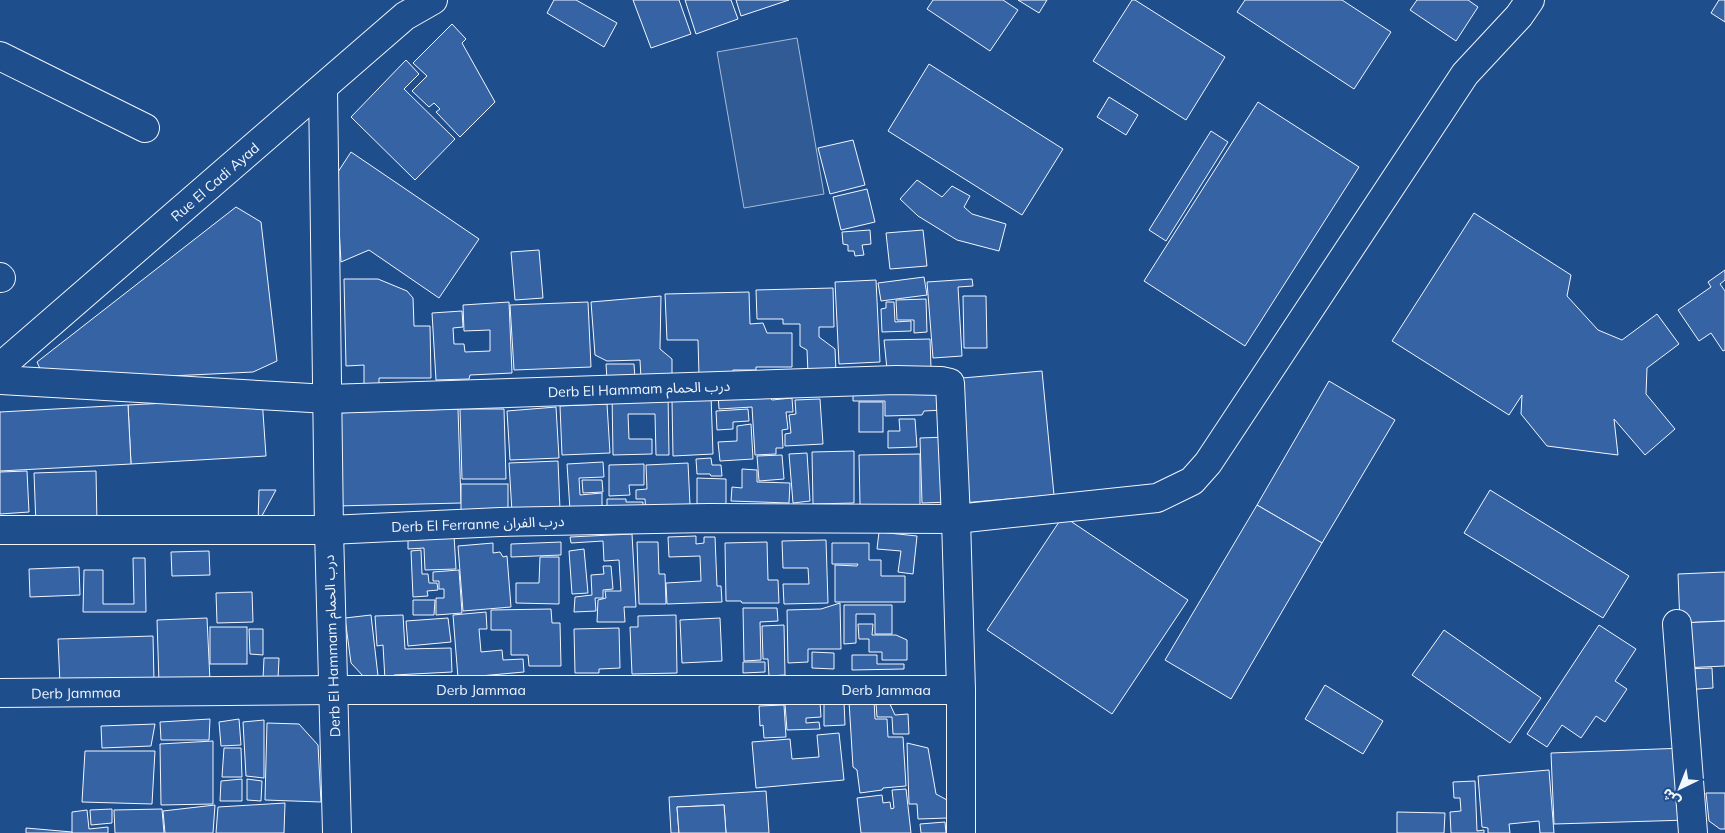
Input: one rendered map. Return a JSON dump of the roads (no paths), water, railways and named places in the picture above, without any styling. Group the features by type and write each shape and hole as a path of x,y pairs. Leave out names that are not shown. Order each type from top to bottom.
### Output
{"street":[{"name":"Rue El Cadi Ayad","path":"0,367 323,88 407,8 433,0"},
{"name":"Derb El Ferranne درب الفران","path":"0,530 329,530 500,522 708,518 956,519 1157,498 1192,480 1208,463 1465,74 1519,16 1530,0"},
{"path":"0,56 145,128"},
{"name":"Derb El Hammam درب الحمام","path":"323,88 329,530 337,833"},
{"name":"Derb El Hammam درب الحمام","path":"0,380 328,399 896,380 941,381 950,383 956,519"},
{"path":"956,519 961,690 961,833"},
{"path":"1677,624 1693,833"},
{"name":"Derb Jammaa","path":"0,694 334,690 961,690"}]}
